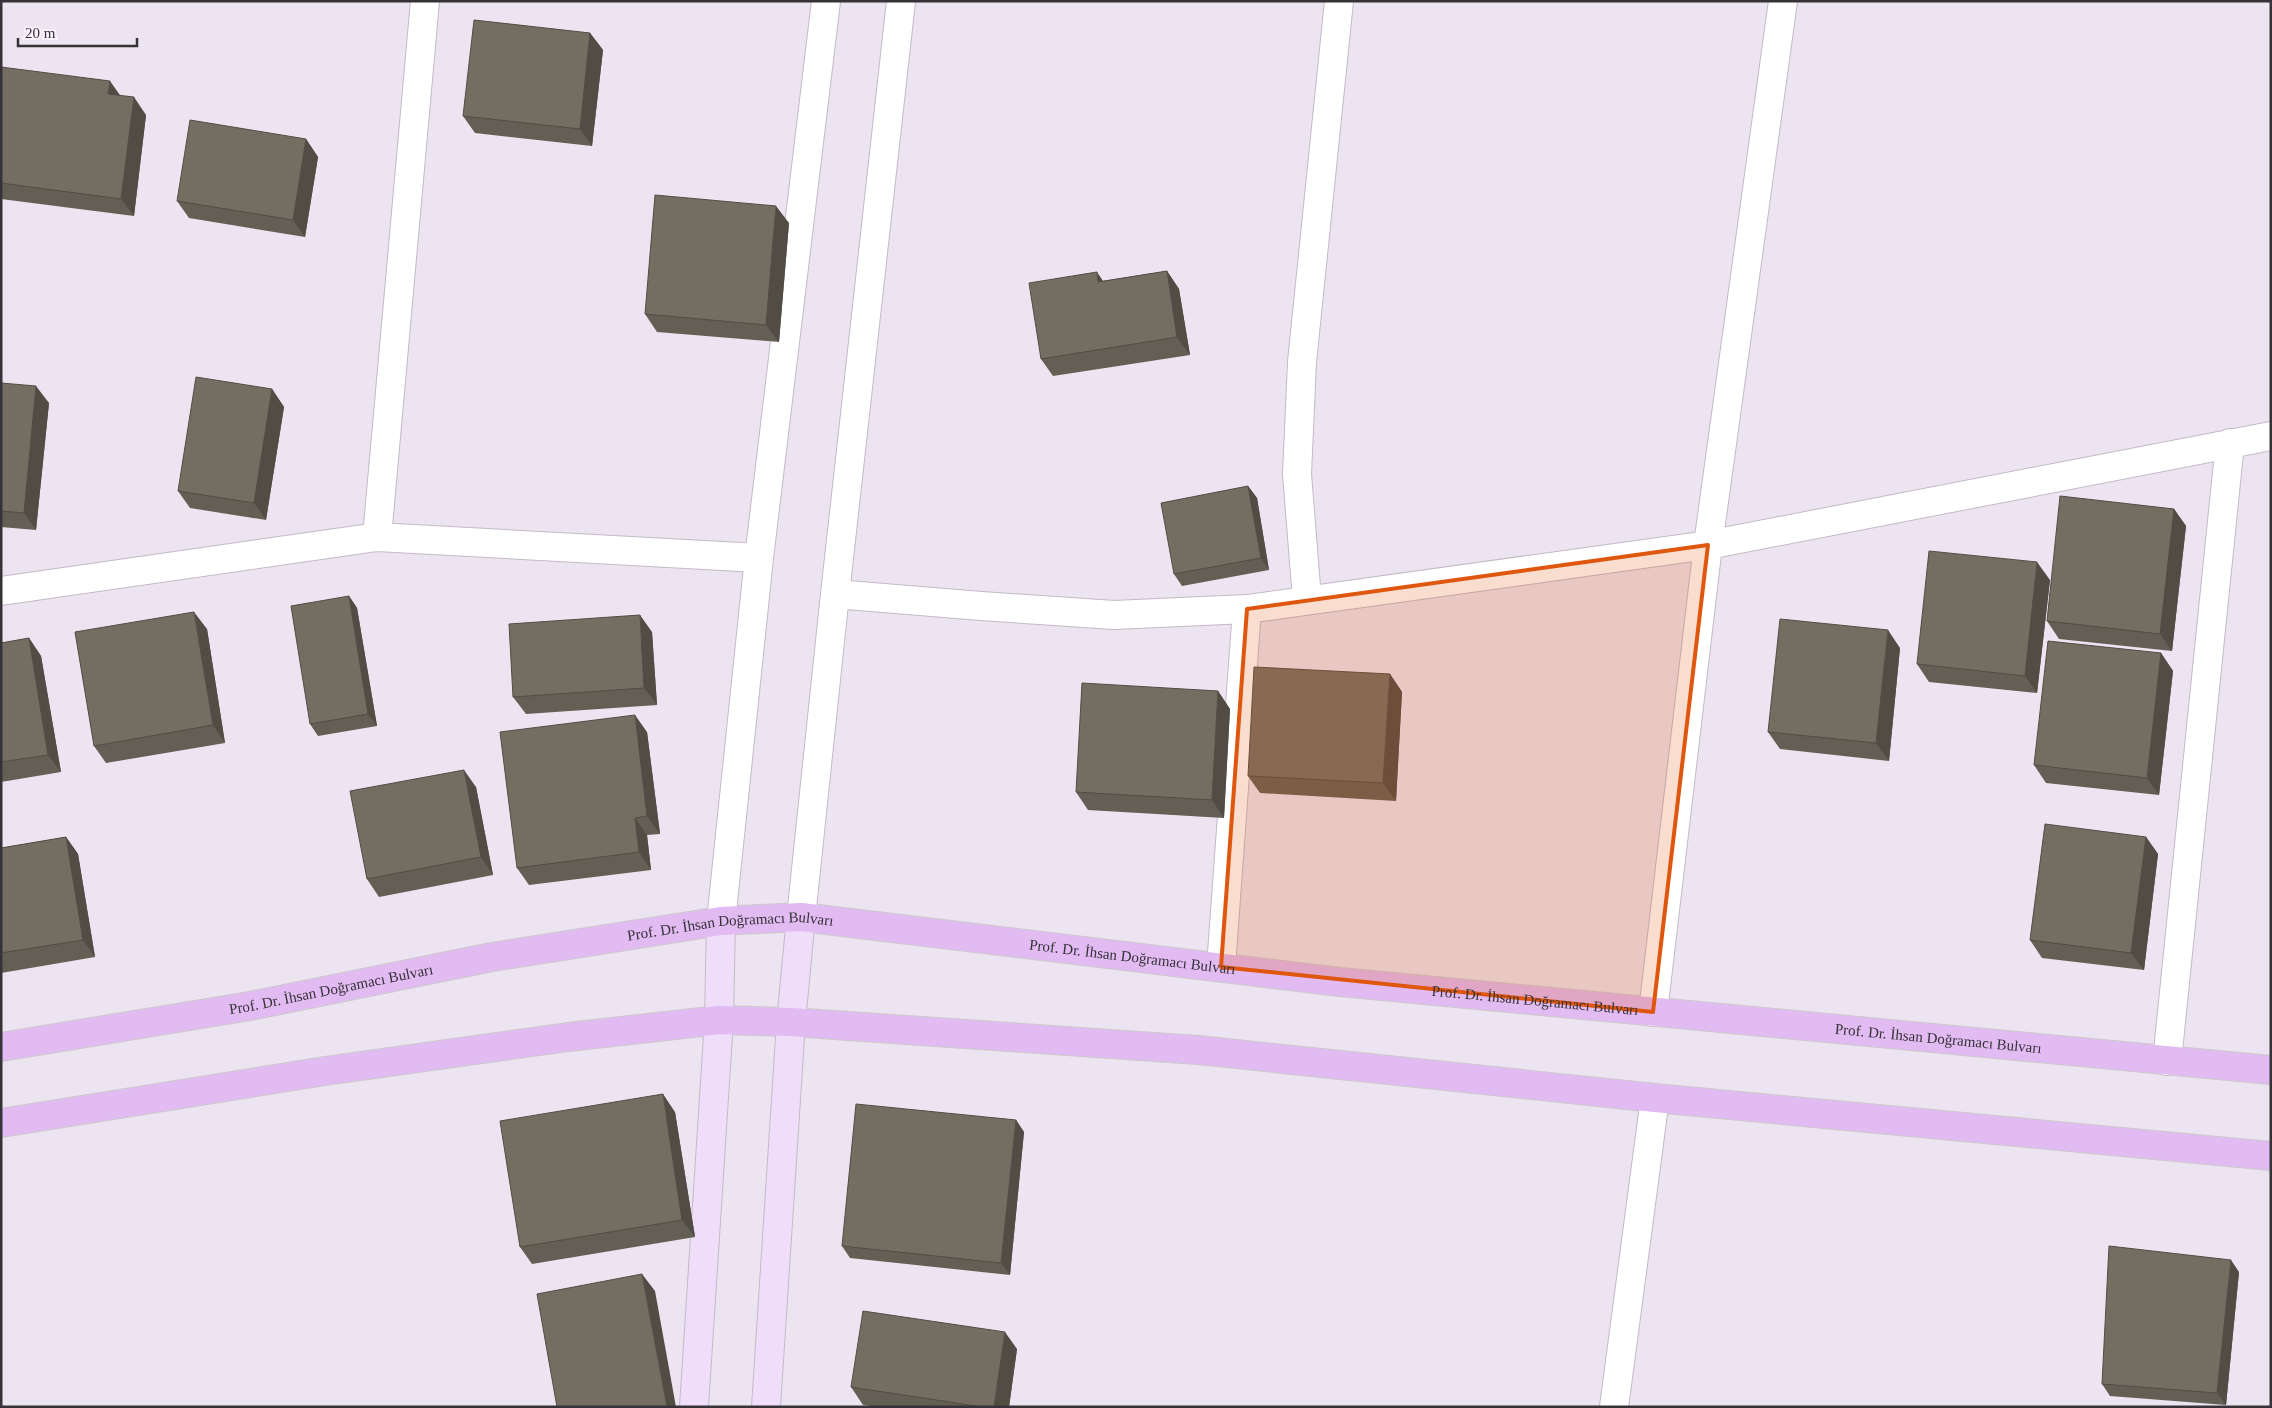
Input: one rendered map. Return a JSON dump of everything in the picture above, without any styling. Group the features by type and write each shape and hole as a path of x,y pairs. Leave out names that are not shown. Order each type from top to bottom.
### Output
{"main road":[{"name":"Prof. Dr. İhsan Doğramacı Bulvarı","path":"1,1047 250,1006 492,957 722,921 801,917 1340,982 2271,1070"},
{"path":"1,1123 325,1071 568,1038 719,1020 791,1022 1198,1050 1655,1098 2271,1156"}],"street":[{"path":"377,538 425,1"},
{"path":"694,1407 719,1020 722,921 759,558 826,1"},
{"path":"766,1407 791,1022 801,917 901,1"},
{"path":"1307,599 1297,474 1301,390 1338,1"},
{"path":"1653,1012 1708,545 1783,1"},
{"path":"835,594 1114,615 1246,609 1307,599 1708,545 2271,436"},
{"path":"2167,1061 2230,443"},
{"path":"1,591 377,538 759,558"},
{"path":"1221,967 1246,609"},
{"path":"1614,1407 1655,1098"}],"highlighted area":[{"path":"1708,545 1653,1012 1221,967 1247,609"}],"building":[{"path":"474,20 590,33 580,129 463,116"},
{"path":"1,67 110,81 108,94 134,97 121,199 1,183"},
{"path":"190,120 306,139 293,220 177,201"},
{"path":"655,195 776,206 766,325 645,314"},
{"path":"1167,271 1177,337 1041,359 1029,283 1097,272 1098,282"},
{"path":"196,377 272,389 254,503 178,491"},
{"path":"1,383 36,386 24,513 1,511"},
{"path":"1248,486 1261,558 1174,574 1161,503"},
{"path":"2060,496 2174,509 2160,634 2047,621"},
{"path":"1929,551 2037,562 2025,676 1917,664"},
{"path":"349,596 368,714 310,724 291,606"},
{"path":"194,612 213,725 94,746 75,632"},
{"path":"640,615 644,688 513,697 509,624"},
{"path":"1780,619 1888,630 1876,743 1768,732"},
{"path":"29,638 48,755 1,762 1,643"},
{"path":"2048,641 2161,653 2147,778 2034,765"},
{"path":"1254,667 1390,674 1383,783 1248,776"},
{"path":"1082,683 1218,691 1212,800 1076,792"},
{"path":"635,715 647,816 635,818 639,852 517,868 500,732"},
{"path":"464,770 481,857 367,879 350,791"},
{"path":"2045,824 2146,837 2131,953 2030,940"},
{"path":"66,837 83,940 1,953 1,848"},
{"path":"663,1094 682,1220 520,1247 500,1121"},
{"path":"856,1104 1016,1120 1001,1263 842,1246"},
{"path":"2109,1246 2231,1260 2217,1393 2102,1384"},
{"path":"642,1274 667,1407 557,1407 537,1294"},
{"path":"863,1311 1005,1332 994,1407 982,1407 851,1387"}]}
